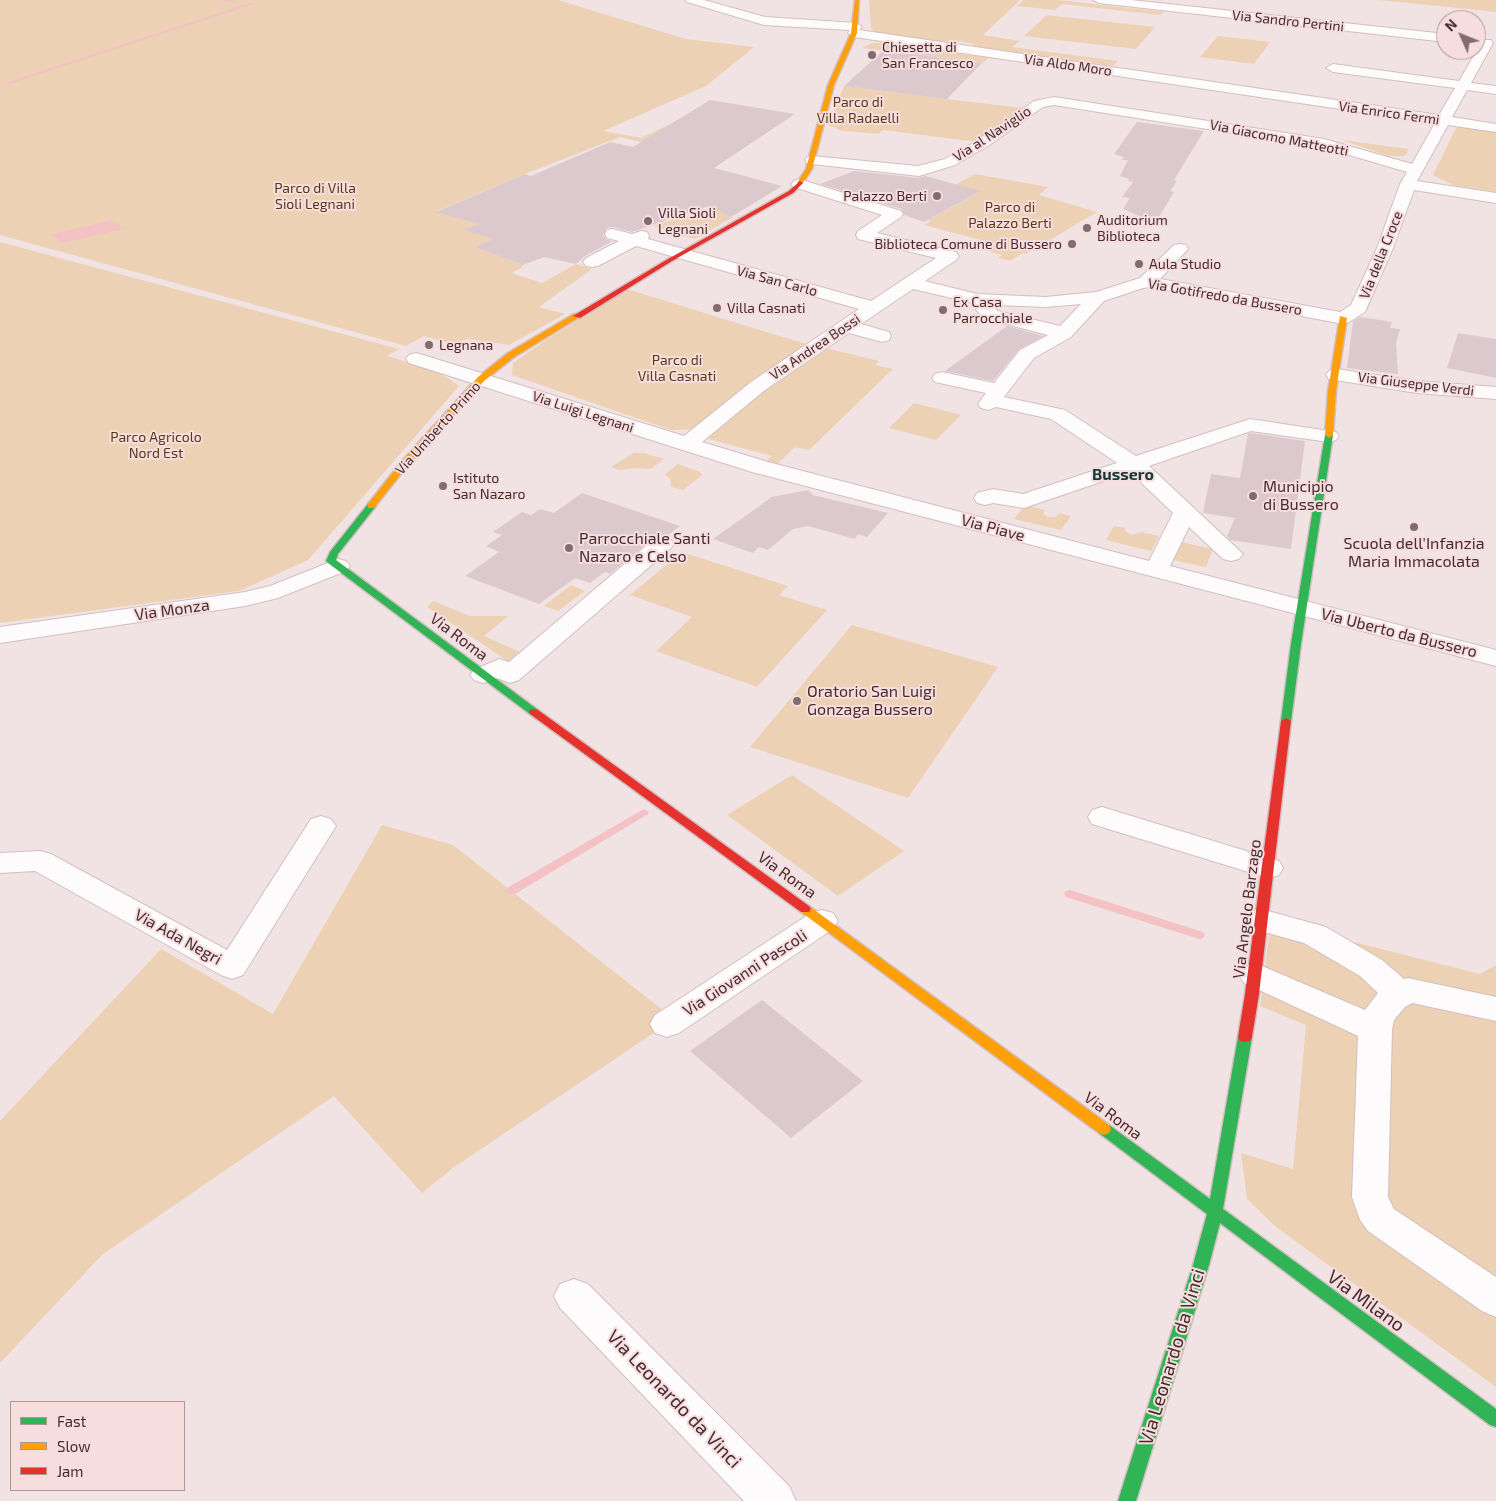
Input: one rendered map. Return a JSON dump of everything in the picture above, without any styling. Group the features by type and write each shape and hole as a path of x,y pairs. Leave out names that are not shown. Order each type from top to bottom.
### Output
{"street":[{"name":"Via Aldo Moro","path":"691,0 764,21 855,30 1282,97"},
{"path":"799,184 809,169 831,85 855,30 857,0"},
{"name":"Via Sandro Pertini","path":"1099,0 1436,37"},
{"name":"Via della Croce","path":"1343,318 1359,308 1385,248 1411,177 1477,60"},
{"path":"1333,68 1496,90"},
{"name":"Via Enrico Fermi","path":"1282,97 1496,128"},
{"name":"Via al Naviglio","path":"812,160 915,171 950,162 983,143 1043,102 1061,101 1171,118"},
{"name":"Via Giacomo Matteotti","path":"1171,118 1327,144 1411,177 1496,198"},
{"name":"Via Umberto Primo","path":"338,566 331,560 333,554 406,463 461,399 481,379 511,355 680,254 791,192 799,184"},
{"name":"Via Andrea Bossi","path":"686,445 758,386 950,256 864,235 895,214 799,184"},
{"path":"592,262 632,240 655,230"},
{"path":"613,234 680,254"},
{"path":"1146,282 1180,249"},
{"name":"Via San Carlo","path":"680,254 874,308"},
{"name":"Via Gotifredo da Bussero","path":"911,283 962,297 1046,302 1098,297 1146,282 1343,318"},
{"path":"993,398 1026,354 1064,332 1098,297"},
{"path":"988,300 984,308 992,315 1064,332"},
{"name":"Via Angelo Barzago","path":"1215,1212 1255,975 1302,609 1329,436 1332,391 1336,375 1343,318"},
{"path":"846,326 882,336"},
{"name":"Via Luigi Legnani","path":"416,359 686,445"},
{"name":"Via Giuseppe Verdi","path":"1336,375 1417,387 1496,393"},
{"path":"942,378 993,398 1058,414 1134,464 1231,554"},
{"path":"985,498 993,496 1024,501 1250,425 1329,436"},
{"name":"Via Piave","path":"686,445 765,469 1302,609"},
{"path":"1156,571 1185,512"},
{"path":"483,676 499,667 510,675 662,544"},
{"name":"Via Monza","path":"0,635 245,599 278,591 338,566"},
{"name":"Via Roma","path":"338,566 483,676 822,921 1215,1212"},
{"name":"Via Uberto da Bussero","path":"1302,609 1496,658"},
{"path":"1102,816 1268,868"},
{"name":"Via Ada Negri","path":"0,863 40,861 232,967 321,826"},
{"path":"1261,920 1315,935 1371,968 1400,994"},
{"name":"Via Giovanni Pascoli","path":"667,1024 822,921"},
{"path":"1255,975 1375,1029"},
{"path":"1496,1009 1408,990 1393,998 1378,1017 1375,1029 1370,1197 1373,1209 1381,1220 1496,1299"},
{"name":"Via Milano","path":"1215,1212 1496,1419"},
{"name":"Via Leonardo da Vinci","path":"1127,1501 1201,1265 1215,1212"},
{"name":"Via Leonardo da Vinci","path":"574,1296 774,1501"}],"green space":[{"name":"Parco di Villa Sioli Legnani","path":"0,0 558,0 686,39 754,47 706,86 603,131 641,138 689,115 706,157 620,137 437,211 479,224 465,230 493,239 475,247 523,265 512,273 542,283 576,264 592,269 539,307 565,314 509,345 468,339 452,344 424,336 406,346 0,235"},
{"path":"869,0 1020,0 983,35 1020,41 1012,47 1118,61 1113,66 972,47 974,44 959,41 955,44 883,34 871,28"},
{"path":"1024,0 1058,0 1164,12 1160,15 1062,4 1055,10 1017,6"},
{"path":"1379,0 1496,0 1496,12"},
{"path":"1047,15 1155,27 1136,49 1024,36"},
{"path":"1218,36 1270,42 1254,64 1200,57"},
{"path":"872,43 890,43 988,58 983,63 862,48"},
{"name":"Parco di Villa Radaelli","path":"844,86 1024,108 978,142 883,130 879,134 842,131 828,125"},
{"path":"1457,126 1496,131 1496,192 1453,185 1433,175"},
{"path":"1342,140 1408,149 1407,154 1404,156 1388,156"},
{"name":"Parco di Palazzo Berti","path":"975,174 1048,187 1039,195 1097,212 1026,254 1023,253 1010,261 998,258 1002,255 976,248 985,241 924,225 931,221 928,220 980,192 955,185"},
{"path":"718,209 733,217 695,239 653,226 678,218"},
{"name":"Parco Agricolo Nord Est","path":"0,242 399,349 387,356 437,371 459,386 308,560 239,591 0,623"},
{"name":"Parco di Villa Casnati","path":"627,289 807,344 699,429 671,430 512,375 513,363"},
{"path":"822,347 879,361 875,365 893,369 809,450 795,447 771,470 760,467 772,456 698,436"},
{"path":"914,403 961,415 936,440 889,428"},
{"path":"634,453 643,453 664,459 651,469 635,468 620,470 611,467"},
{"path":"678,464 702,474 683,490 671,487 670,479 665,474"},
{"path":"1025,505 1045,510 1043,514 1048,517 1056,517 1059,513 1071,516 1061,530 1014,519"},
{"path":"1114,526 1125,528 1126,532 1132,535 1141,532 1159,536 1151,551 1106,540"},
{"path":"1176,541 1213,549 1206,567 1168,559"},
{"path":"682,552 788,586 779,595 827,610 757,687 656,651 692,617 630,595"},
{"path":"571,585 585,591 558,611 544,606"},
{"path":"433,601 470,616 508,616 484,636 532,657 518,668 427,607"},
{"path":"852,625 998,667 908,798 750,747"},
{"path":"792,775 904,851 838,896 727,815"},
{"path":"382,825 453,845 669,1015 667,1024 453,1168 422,1193 334,1096 103,1254 0,1363 0,1121 161,949 273,1014"},
{"path":"1271,921 1480,974 1496,965 1496,1387 1276,1227 1247,1199 1241,1153 1293,1169 1306,1025 1260,1006"}],"shaded area":[{"path":"112,220 123,229 62,243 52,234"}],"building":[{"path":"884,50 982,63 947,99 844,86"},
{"path":"710,100 795,114 714,168 782,186 731,217 710,206 632,232 613,227 607,228 603,235 607,240 613,241 585,256 576,264 544,257 523,265 475,247 493,239 464,230 479,224 436,212 525,174 531,176 610,142 633,147"},
{"path":"1137,122 1204,131 1174,180 1177,181 1170,191 1174,192 1159,217 1146,219 1123,209 1130,198 1122,197 1133,182 1120,176 1128,160 1122,160 1124,157 1114,154"},
{"name":"Palazzo Berti","path":"854,171 919,178 925,176 981,191 924,222 904,215 902,209 820,184"},
{"path":"1360,317 1392,322 1390,328 1400,329 1396,343 1398,374 1347,368 1353,321"},
{"path":"1007,326 1043,336 1019,349 993,381 945,371"},
{"path":"1458,333 1496,339 1496,378 1447,368"},
{"name":"Municipio di Bussero","path":"1248,434 1305,441 1291,549 1230,540 1227,536 1235,518 1203,513 1211,474 1240,478"},
{"path":"808,490 813,495 888,513 867,537 858,534 855,539 808,526 793,529 768,550 759,547 753,553 713,539 772,497"},
{"name":"Parrocchiale Santi Nazaro e Celso","path":"582,493 680,526 667,536 662,535 653,538 610,574 605,572 590,583 575,578 539,604 465,576 499,552 486,546 502,535 493,532 522,512 531,515 540,509 554,513"},
{"path":"762,1000 863,1081 791,1138 690,1051"}],"waterway":[{"path":"222,0 235,2"},
{"path":"7,83 252,4"},
{"path":"511,891 644,812"},
{"path":"1070,894 1199,935"}],"traffic: fast":[{"path":"1286,721 1296,644 1329,435"},
{"path":"371,506 333,554 331,561 534,712"},
{"path":"1127,1501 1201,1265 1215,1212 1245,1037"},
{"path":"1104,1129 1496,1419"}],"traffic: slow":[{"path":"800,183 809,169 831,85 854,33 857,0"},
{"path":"371,506 405,463 481,379 511,355 577,316"},
{"path":"1329,435 1332,391 1343,318"},
{"path":"805,909 1104,1129"}],"traffic: jam":[{"path":"577,316 670,260 791,192 800,183"},
{"path":"534,712 805,909"},
{"path":"1245,1037 1286,721"}],"place":[{"name":"Chiesetta di San Francesco","path":"872,55"},
{"name":"Palazzo Berti","path":"937,196"},
{"name":"Villa Sioli Legnani","path":"648,221"},
{"name":"Auditorium Biblioteca","path":"1087,228"},
{"name":"Biblioteca Comune di Bussero","path":"1072,244"},
{"name":"Aula Studio","path":"1139,264"},
{"name":"Villa Casnati","path":"717,308"},
{"name":"Ex Casa Parrocchiale","path":"943,310"},
{"name":"Legnana","path":"429,345"},
{"name":"Istituto San Nazaro","path":"443,486"},
{"name":"Municipio di Bussero","path":"1253,496"},
{"name":"Scuola dell'Infanzia Maria Immacolata","path":"1414,527"},
{"name":"Parrocchiale Santi Nazaro e Celso","path":"569,548"},
{"name":"Oratorio San Luigi Gonzaga Bussero","path":"797,701"}],"district":[{"name":"Bussero","path":"1123,475"}]}
